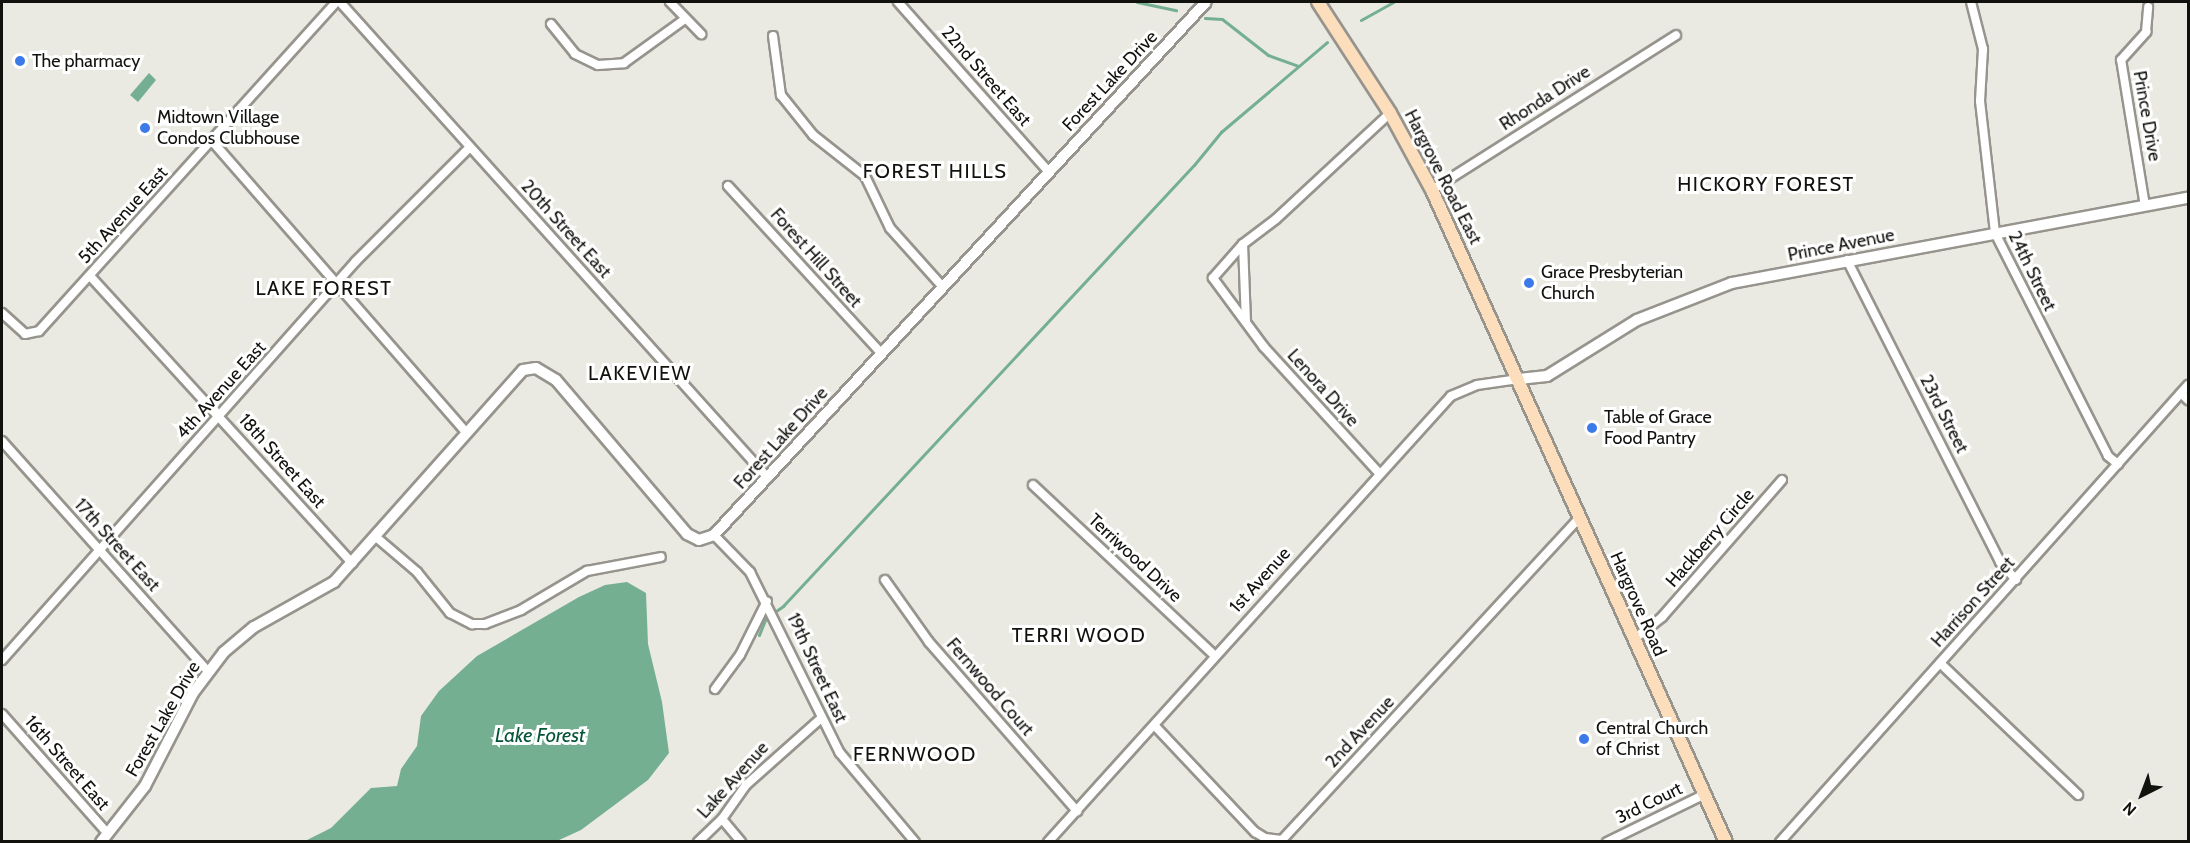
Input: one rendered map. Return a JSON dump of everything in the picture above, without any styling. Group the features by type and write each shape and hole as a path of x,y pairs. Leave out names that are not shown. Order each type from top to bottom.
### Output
{"main road":[{"name":"Hargrove Road East","path":"1317,2 1390,114 1432,190 1519,379"},
{"name":"Hargrove Road","path":"1519,379 1726,842"}],"street":[{"name":"5th Avenue East","path":"2,313 25,334 39,330 338,2"},
{"name":"20th Street East","path":"338,2 768,478"},
{"path":"670,2 701,34"},
{"name":"22nd Street East","path":"898,2 1049,172"},
{"name":"Forest Lake Drive","path":"104,838 145,786 208,671 254,627 311,597 352,563 523,370 536,368 547,372 687,534 699,540 714,535 880,352 1206,2"},
{"name":"24th Street","path":"1971,2 1983,49 1980,101 1995,233 2108,456 2118,464"},
{"name":"Prince Drive","path":"2145,206 2121,60 2146,32 2148,7"},
{"path":"551,24 575,54 598,65 624,63 685,19"},
{"name":"Rhonda Drive","path":"1432,190 1676,35"},
{"path":"773,36 781,95 813,135 865,177 890,228 943,287"},
{"name":"Lenora Drive","path":"1379,473 1264,347 1213,278 1243,244 1276,219 1390,114"},
{"path":"212,141 467,433"},
{"name":"4th Avenue East","path":"2,660 390,223 470,147"},
{"name":"Forest Hill Street","path":"728,186 880,352"},
{"name":"Prince Avenue","path":"1519,379 1547,376 1569,366 1637,320 1694,295 1732,283 2188,198"},
{"path":"1243,244 1246,322"},
{"name":"23rd Street","path":"1847,260 2000,562 2016,580"},
{"name":"18th Street East","path":"90,276 352,563"},
{"name":"1st Avenue","path":"1048,842 1155,726 1214,655 1451,396 1477,385 1519,379"},
{"name":"Harrison Street","path":"1780,842 2188,385"},
{"path":"2181,393 2188,400"},
{"name":"17th Street East","path":"2,441 208,671"},
{"name":"Hackberry Circle","path":"1634,639 1662,617 1782,480"},
{"name":"Terriwood Drive","path":"1033,485 1214,655"},
{"name":"2nd Avenue","path":"1155,726 1255,832 1265,838 1282,840 1580,517"},
{"name":"19th Street East","path":"714,535 750,572 767,601 820,719 848,764 915,842"},
{"path":"376,537 417,572 450,613 472,624 485,624 521,610 587,571 661,557"},
{"name":"Fernwood Court","path":"885,580 929,642 1077,811"},
{"path":"715,689 740,655 767,601"},
{"path":"1940,663 2078,795"},
{"name":"16th Street East","path":"2,714 104,838"},
{"name":"Lake Avenue","path":"698,842 722,819 746,785 820,719"},
{"name":"3rd Court","path":"1607,842 1705,794"},
{"path":"722,819 741,842"}],"water":[{"path":"149,73 156,80 138,102 130,95"},
{"name":"Lake Forest","path":"627,582 646,593 648,644 662,702 669,753 648,780 581,830 557,841 305,841 331,828 371,788 397,786 401,769 417,746 421,716 439,691 477,656 579,597 605,585"}],"waterway":[{"path":"1137,2 1176,10"},
{"path":"1361,20 1393,2"},
{"path":"1205,18 1222,19 1268,55 1298,66"},
{"path":"759,635 766,618 783,606 1194,165 1221,132 1327,42"}],"place":[{"name":"The pharmacy","path":"20,61"},
{"name":"Midtown Village Condos Clubhouse","path":"145,128"},
{"name":"Grace Presbyterian Church","path":"1529,283"},
{"name":"Table of Grace Food Pantry","path":"1592,428"},
{"name":"Central Church of Christ","path":"1584,739"}],"district":[{"name":"FOREST HILLS","path":"935,171"},
{"name":"HICKORY FOREST","path":"1766,184"},
{"name":"LAKE FOREST","path":"324,288"},
{"name":"LAKEVIEW","path":"640,373"},
{"name":"TERRI WOOD","path":"1079,635"},
{"name":"FERNWOOD","path":"915,754"}]}
